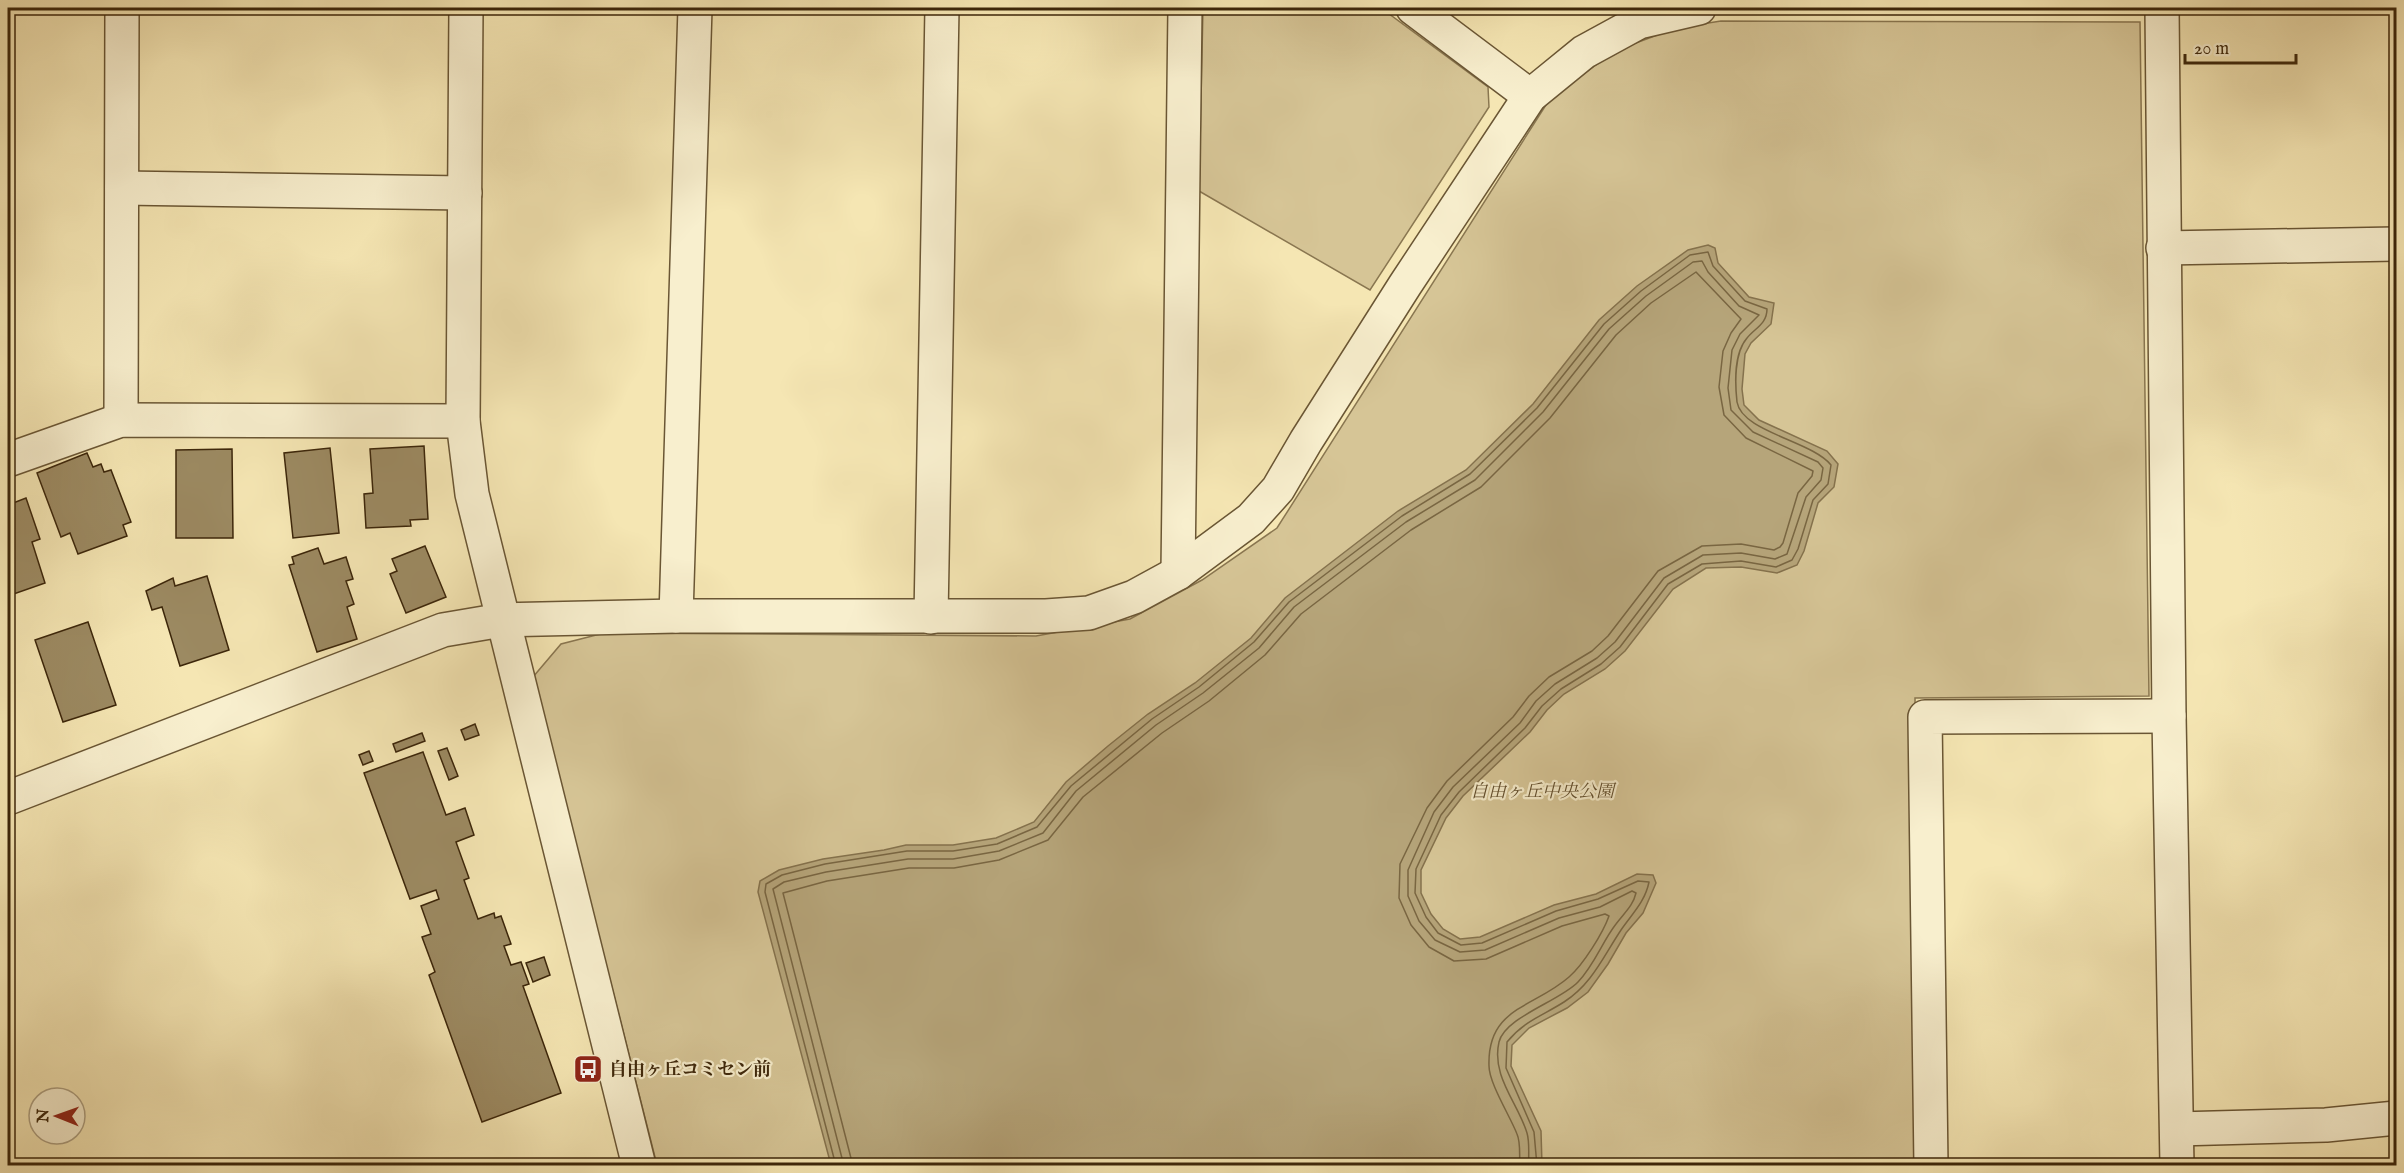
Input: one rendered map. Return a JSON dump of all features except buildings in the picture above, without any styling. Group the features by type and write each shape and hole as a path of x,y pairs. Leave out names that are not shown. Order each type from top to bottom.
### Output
{"street":[{"path":"121,420 122,8"},
{"path":"466,8 463,421 472,494 639,1166"},
{"path":"676,616 695,8"},
{"path":"931,617 942,8"},
{"path":"1178,573 1185,8"},
{"path":"1413,8 1530,96"},
{"path":"8,798 443,630 502,620 676,616 1046,616 1089,613 1134,597 1178,573 1251,519 1278,489 1305,441 1530,96 1584,52 1639,22 1699,8"},
{"path":"2162,8 2169,716 2177,1166"},
{"path":"122,188 465,193"},
{"path":"2163,248 2397,244"},
{"path":"8,460 121,420 463,421"},
{"path":"1931,1166 1926,717 2169,716"},
{"path":"2176,1129 2326,1125 2397,1118"}],"green space":[{"path":"1203,8 1381,8 1488,87 1489,107 1370,290 1199,191"},
{"name":"自由ヶ丘中央公園","path":"1721,21 2140,22 2149,696 1915,698 1922,1165 657,1165 533,677 561,644 604,633 1036,636 1130,619 1202,580 1277,528 1551,97 1617,50 1676,28"}],"water":[{"path":"1708,245 1715,248 1718,263 1749,297 1774,303 1771,324 1751,343 1745,354 1742,389 1744,405 1759,420 1827,451 1838,464 1834,487 1818,503 1804,551 1797,565 1777,573 1741,567 1706,568 1673,589 1625,651 1605,669 1564,694 1547,710 1530,732 1463,796 1446,818 1421,870 1421,893 1431,914 1443,929 1460,939 1480,937 1554,905 1596,894 1637,874 1653,875 1656,883 1643,913 1626,933 1588,992 1567,1008 1529,1028 1512,1045 1511,1066 1541,1131 1542,1165 831,1165 758,892 760,881 779,870 823,859 906,845 953,845 996,838 1034,822 1066,782 1148,714 1195,683 1251,638 1285,598 1398,511 1466,470 1533,404 1599,320 1637,286 1688,250"}],"place":[{"name":"自由ヶ丘コミセン前","path":"588,1069"}]}
